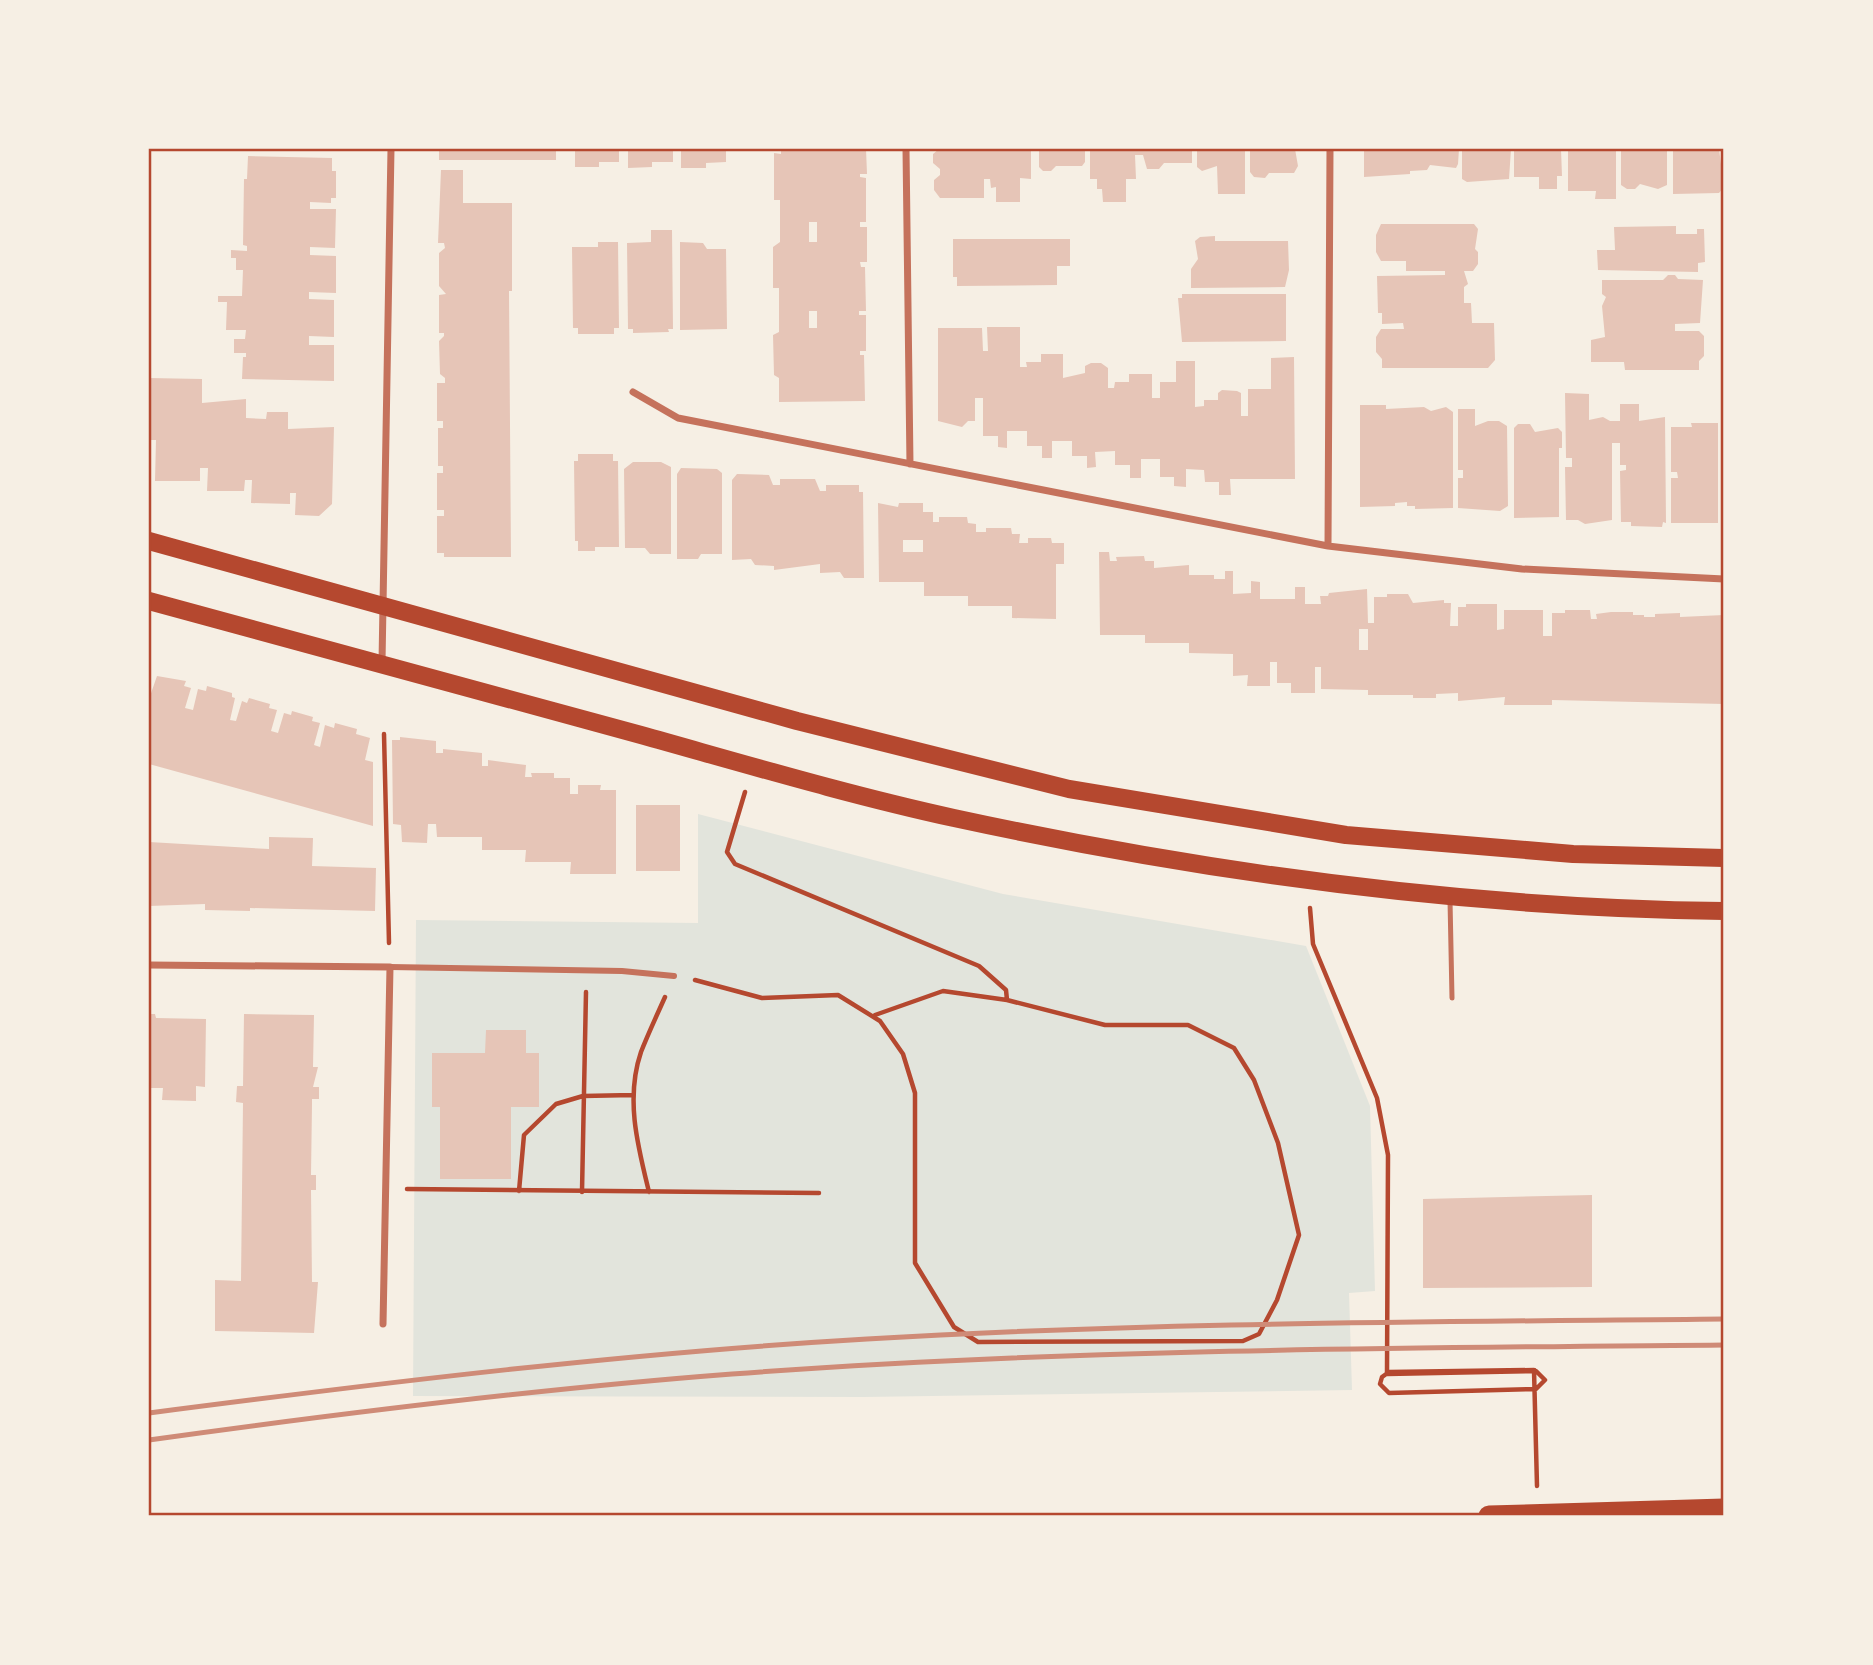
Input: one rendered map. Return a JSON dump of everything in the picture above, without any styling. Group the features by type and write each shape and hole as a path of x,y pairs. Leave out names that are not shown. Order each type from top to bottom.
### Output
{"highway":[{"path":"1489,1516 1724,1509"}],"main road":[{"path":"149,541 797,721 1069,789 1346,835 1573,854 1724,859"},
{"path":"149,601 753,766 951,817 1168,860 1308,882 1450,897 1602,910 1724,911"}],"street":[{"path":"382,664 391,149"},
{"path":"905,149 910,464"},
{"path":"1328,546 1330,149"},
{"path":"633,392 678,418 1328,546 1522,569 1724,579"},
{"path":"149,965 587,970 674,976"},
{"path":"383,1324 390,967"}],"lane":[{"path":"1450,897 1452,998"}],"path":[{"path":"384,734 390,967"},
{"path":"753,766 727,852 735,864 979,967 1006,990 1007,1000"},
{"path":"1308,882 1313,944 1377,1098 1388,1155 1387,1374 1428,1373 1455,1373 1509,1371 1522,1371 1536,1371 1545,1380 1536,1389 1522,1389 1389,1393 1383,1390 1382,1377 1389,1373 1534,1370 1534,1383 1535,1396 1537,1490"},
{"path":"582,1192 587,970"},
{"path":"649,1192 636,1135 633,1095 640,1055 674,976 718,984 762,998 838,995 875,1015 903,1054 915,1093 915,1263 954,1327 978,1342 1243,1341 1259,1334 1277,1300 1299,1235 1278,1143 1254,1080 1234,1048 1188,1025 1105,1025 1007,1000 943,991 875,1015"},
{"path":"519,1191 524,1135 556,1104 583,1096 633,1095"},
{"path":"385,1188 818,1193"}],"shaded area":[{"path":"698,814 1003,894 1306,946 1370,1106 1375,1291 1349,1293 1352,1390 863,1397 413,1396 416,920 698,923"}],"building":[{"path":"439,149 556,149 556,160 439,160"},
{"path":"575,149 619,149 619,162 599,162 599,167 575,167"},
{"path":"628,149 673,149 673,162 652,162 652,167 628,168"},
{"path":"681,149 726,149 726,162 706,163 706,168 681,168"},
{"path":"781,149 866,149 867,174 860,174 860,177 866,178 866,222 860,222 860,227 867,227 867,262 860,262 861,267 865,267 866,311 859,311 859,315 866,315 866,351 860,351 860,355 864,355 865,401 779,402 779,378 774,375 773,335 779,332 779,288 773,288 773,247 780,242 780,200 774,200 774,153 781,154","holes":["809,222 817,222 817,242 809,242","809,311 817,311 817,328 809,328"]},
{"path":"939,149 1031,149 1031,179 1020,178 1020,202 996,202 996,187 991,188 990,179 984,179 984,198 940,198 934,190 934,180 940,175 940,169 933,163 933,154"},
{"path":"1039,149 1085,149 1085,162 1082,166 1056,166 1051,171 1043,171 1039,167"},
{"path":"1090,149 1192,149 1192,163 1164,163 1159,169 1147,169 1143,155 1135,155 1136,179 1126,179 1126,202 1103,202 1102,189 1097,189 1097,179 1090,179"},
{"path":"1197,149 1245,150 1245,194 1218,194 1217,166 1202,171 1197,167"},
{"path":"1250,149 1295,149 1298,166 1294,173 1269,173 1265,178 1254,177 1250,172"},
{"path":"1364,149 1459,149 1458,164 1456,168 1430,165 1427,170 1410,171 1410,174 1364,177"},
{"path":"1462,149 1511,149 1509,179 1467,182 1462,179"},
{"path":"1514,149 1561,149 1562,176 1557,176 1557,189 1539,189 1539,177 1514,177"},
{"path":"1568,149 1616,149 1616,199 1595,199 1596,191 1568,191"},
{"path":"1621,149 1667,149 1667,185 1658,189 1640,184 1635,189 1627,189 1621,185"},
{"path":"1673,149 1719,149 1724,187 1719,193 1673,194"},
{"path":"248,156 332,158 332,171 336,171 336,198 331,198 331,203 310,202 310,209 336,209 335,248 310,247 310,255 336,256 336,293 309,292 309,299 334,300 334,337 309,336 309,345 334,345 334,381 242,379 243,357 246,357 246,353 234,353 234,339 245,339 246,330 226,330 227,302 218,302 218,296 242,296 243,270 236,270 236,258 231,258 231,250 247,251 247,246 243,245 244,179 247,179"},
{"path":"441,170 463,170 463,203 512,203 512,291 509,291 511,557 444,557 444,553 437,553 437,516 444,516 444,510 437,510 437,473 443,473 443,466 438,466 438,428 443,428 443,421 437,421 437,383 445,383 445,378 440,374 439,341 444,333 439,333 439,295 446,294 439,286 439,253 445,248 444,243 438,243"},
{"path":"1381,224 1474,224 1478,229 1475,249 1478,252 1478,264 1473,271 1464,271 1468,284 1464,287 1464,303 1471,303 1472,323 1494,323 1495,360 1488,368 1382,368 1382,359 1376,352 1376,337 1381,329 1404,329 1403,323 1382,324 1382,313 1378,313 1377,276 1445,275 1445,271 1406,271 1406,261 1381,261 1376,252 1376,235"},
{"path":"1676,226 1676,234 1697,234 1697,229 1704,229 1705,262 1698,263 1698,272 1598,270 1597,250 1615,250 1614,227"},
{"path":"651,230 672,230 673,329 668,329 669,332 633,333 633,329 628,329 627,243 651,242"},
{"path":"1215,236 1215,241 1288,241 1289,270 1285,287 1191,288 1191,269 1198,259 1195,241 1200,237"},
{"path":"953,239 1070,239 1070,266 1057,266 1057,285 957,286 957,277 953,277"},
{"path":"598,242 618,242 619,328 614,328 614,334 578,334 578,328 573,328 572,247 598,247"},
{"path":"680,242 703,243 707,249 726,249 727,329 680,330"},
{"path":"1668,275 1675,275 1678,279 1703,280 1700,323 1675,324 1675,331 1699,331 1704,336 1704,356 1699,361 1699,370 1625,370 1624,362 1591,362 1591,340 1605,337 1602,306 1606,297 1602,294 1602,280 1663,280"},
{"path":"1182,294 1286,294 1286,341 1182,342 1178,298 1182,298"},
{"path":"987,327 1020,327 1020,367 1027,367 1026,362 1041,362 1041,354 1063,354 1063,378 1085,373 1085,366 1091,363 1101,363 1108,368 1108,388 1114,388 1115,382 1129,382 1129,374 1152,374 1152,398 1160,398 1160,382 1176,382 1176,361 1195,361 1195,407 1204,406 1204,400 1218,400 1218,393 1222,390 1237,391 1241,393 1241,416 1248,416 1248,389 1271,389 1271,358 1294,357 1295,479 1230,479 1231,495 1219,495 1219,482 1205,482 1204,470 1186,469 1186,487 1174,486 1174,477 1160,477 1160,459 1141,459 1141,478 1130,478 1130,465 1115,465 1115,451 1095,452 1096,467 1087,468 1087,456 1072,456 1072,441 1052,441 1052,458 1042,458 1042,446 1027,446 1027,431 1007,431 1007,448 998,447 998,436 983,436 983,398 975,398 975,421 968,421 962,427 938,421 938,328 982,328 983,351 988,351"},
{"path":"149,378 202,379 202,403 246,399 246,418 266,419 267,412 288,412 288,429 334,427 332,504 319,516 295,515 296,493 290,493 290,504 251,503 252,480 245,480 244,491 207,491 208,468 200,468 200,481 155,481 156,440 149,440"},
{"path":"1565,393 1589,394 1589,420 1603,417 1610,421 1620,421 1620,404 1639,404 1639,421 1665,417 1666,523 1663,522 1662,527 1631,526 1631,522 1621,522 1620,471 1626,470 1626,465 1620,465 1620,443 1612,443 1612,520 1585,524 1578,520 1566,520 1565,467 1572,467 1572,458 1566,458"},
{"path":"1360,405 1386,405 1386,409 1424,407 1431,411 1446,407 1453,412 1453,508 1415,509 1415,506 1407,506 1407,502 1395,503 1395,506 1360,507"},
{"path":"1458,409 1475,409 1475,426 1488,421 1499,421 1507,426 1508,506 1500,511 1458,508 1458,478 1463,478 1463,470 1458,470"},
{"path":"1691,423 1718,423 1718,523 1671,523 1671,478 1678,478 1677,472 1671,472 1671,427 1692,427"},
{"path":"1518,424 1530,424 1535,432 1558,428 1562,432 1562,448 1559,448 1559,517 1514,518 1514,428"},
{"path":"578,454 613,454 613,461 618,461 619,547 595,547 595,551 578,551 578,541 575,541 574,461 578,461"},
{"path":"633,462 661,462 671,467 671,554 650,554 645,548 625,548 624,469"},
{"path":"681,468 717,469 722,473 722,554 701,554 698,559 677,559 677,474"},
{"path":"737,474 769,475 773,485 780,485 780,479 815,479 820,491 826,491 826,485 859,485 859,492 863,492 864,578 844,578 840,572 820,573 820,564 774,570 774,566 755,565 751,559 732,560 732,480"},
{"path":"878,503 898,507 899,503 923,503 923,512 933,512 933,522 939,522 939,517 967,517 968,523 976,524 976,532 986,532 986,528 1011,528 1012,534 1020,534 1019,543 1028,543 1028,538 1051,538 1052,543 1064,543 1064,564 1056,564 1056,619 1012,618 1012,606 968,606 968,596 924,596 924,582 879,582","holes":["903,540 923,540 923,552 903,552"]},
{"path":"1099,552 1109,552 1110,561 1117,561 1116,557 1144,556 1145,561 1154,561 1154,568 1189,565 1189,575 1214,575 1214,579 1225,579 1225,571 1233,571 1233,594 1251,593 1251,581 1260,582 1260,599 1295,599 1295,587 1305,587 1305,604 1321,604 1320,596 1328,596 1329,593 1367,589 1368,623 1374,623 1374,597 1387,597 1387,594 1408,594 1413,603 1444,600 1444,603 1451,603 1450,626 1458,626 1458,607 1466,607 1466,604 1497,604 1497,630 1504,629 1504,610 1543,610 1543,636 1552,636 1552,613 1565,613 1565,610 1590,610 1591,619 1597,619 1596,614 1611,612 1633,612 1633,615 1644,617 1680,613 1680,617 1724,615 1724,704 1552,700 1552,705 1504,705 1505,697 1458,701 1458,693 1436,694 1436,698 1368,695 1368,690 1321,689 1321,667 1315,667 1315,693 1291,693 1291,683 1277,683 1277,662 1270,662 1270,686 1247,686 1248,675 1233,676 1233,654 1189,653 1189,643 1145,643 1145,635 1100,635","holes":["1359,629 1368,629 1368,650 1359,650"]},
{"path":"157,676 186,681 184,686 191,688 185,708 193,710 198,689 206,691 207,686 232,693 235,698 230,720 236,721 242,701 247,703 249,698 270,704 269,708 277,710 271,731 278,733 284,713 291,715 292,711 313,717 312,721 320,723 314,745 320,747 325,725 334,728 335,723 357,729 356,734 370,738 365,760 373,762 373,826 149,764 149,699"},
{"path":"400,737 436,741 436,753 443,753 443,749 482,753 482,766 488,766 488,760 526,765 525,777 532,777 531,773 554,773 554,778 570,778 570,794 578,794 578,785 601,785 600,790 616,790 616,874 570,874 571,862 525,862 526,850 482,850 482,837 437,837 436,824 428,824 427,843 402,842 401,825 393,824 392,740 400,740"},
{"path":"636,805 680,805 680,871 636,871"},
{"path":"269,837 313,838 312,866 376,868 375,911 250,908 250,911 205,910 205,904 149,906 149,842 269,849"},
{"path":"149,1014 155,1014 156,1018 206,1019 205,1087 196,1086 196,1101 162,1100 163,1088 149,1088"},
{"path":"244,1014 314,1015 313,1067 318,1067 313,1087 319,1087 319,1099 312,1099 311,1175 316,1175 316,1190 311,1190 312,1282 318,1282 314,1333 215,1331 215,1280 241,1281 243,1103 236,1102 237,1086 243,1086"},
{"path":"486,1030 526,1030 526,1053 539,1053 539,1107 511,1107 511,1179 440,1179 440,1107 432,1107 432,1053 485,1053"},
{"path":"1592,1195 1592,1287 1423,1288 1423,1199"}],"railway":[{"path":"149,1413 508,1370 687,1352 867,1339 1188,1326 1724,1319"},
{"path":"149,1440 513,1394 732,1374 856,1366 1228,1351 1724,1345"}]}
